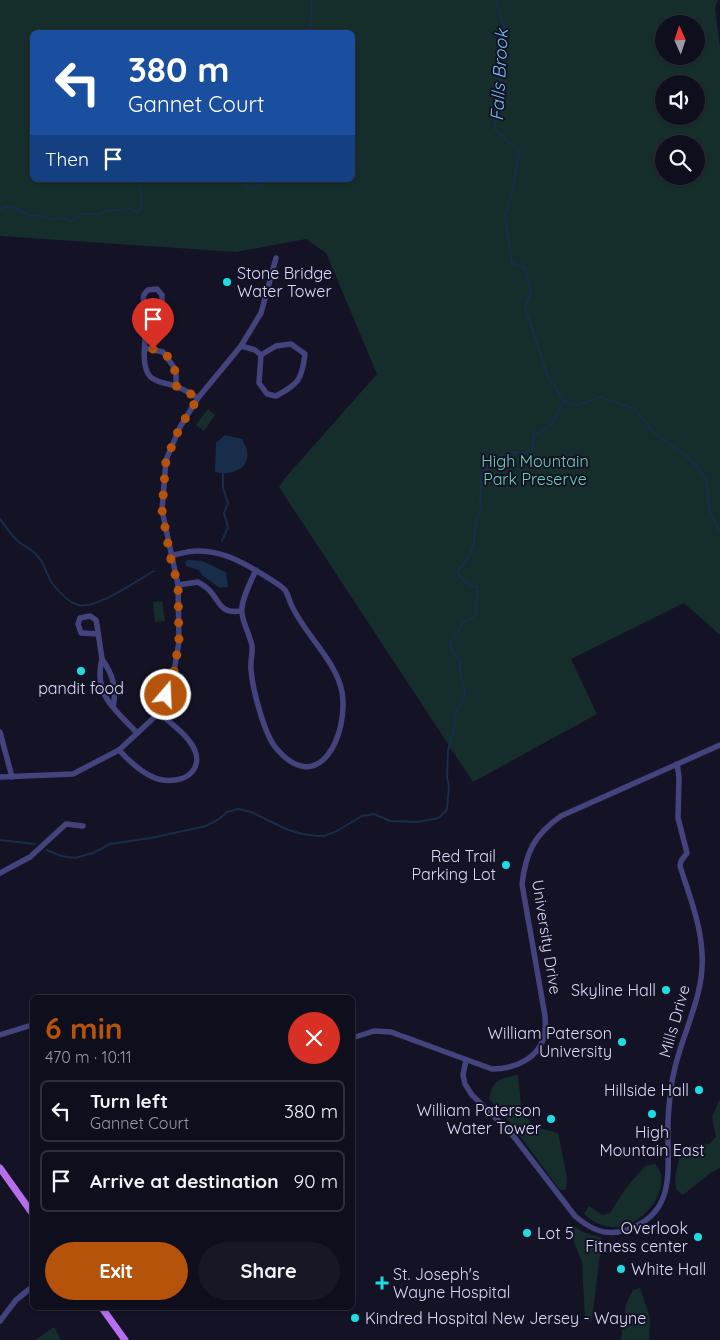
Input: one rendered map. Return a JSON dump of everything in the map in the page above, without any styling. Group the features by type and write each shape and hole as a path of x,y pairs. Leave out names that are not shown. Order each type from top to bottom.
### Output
{"main road":[{"path":"0,1168 30,1210"},
{"path":"103,1310 125,1340"}],"street":[{"path":"0,777 73,774 119,750 159,713 173,677 179,642 178,585 170,556 162,510 166,460 180,427 198,398 241,346 261,313 276,258"},
{"path":"149,307 144,362 150,377 161,383 176,386 198,398"},
{"path":"291,344 305,354 302,374 291,389 276,396 267,394 258,382 261,355 276,346 291,344"},
{"path":"241,346 255,350 261,355"},
{"path":"145,348 164,352 176,370 176,386"},
{"path":"170,556 196,551 217,553 235,559 256,570 284,589 294,611 336,674 342,693 342,714 336,742 324,761 310,767 294,764 275,746 255,697 250,668 252,646 241,611 247,589 256,570"},
{"path":"178,585 198,582 208,588 220,606 231,612 241,611"},
{"path":"98,634 102,659 100,683 102,692 137,733"},
{"path":"102,659 114,679 115,694 113,707"},
{"path":"119,750 135,767 161,780 177,781 189,776 197,767 197,755 190,741 159,713"},
{"path":"0,732 12,777"},
{"name":"University Drive","path":"355,1037 374,1031 401,1034 492,1069 518,1066 531,1057 541,1043 545,1032 545,1016 522,884 528,851 546,826 561,816 720,745"},
{"name":"Mills Drive","path":"466,1060 463,1075 465,1084 472,1095 511,1134 574,1216 585,1225 609,1234 635,1228 656,1211 667,1192 669,1179 668,1121 674,1072 699,989 703,956 697,921 680,866 687,853 678,818 680,777 677,764"},
{"path":"0,873 30,857 66,824 82,826"},
{"path":"0,1035 30,1026"},
{"path":"0,1321 16,1300 30,1290"}],"green space":[{"name":"High Mountain Park Preserve","path":"0,0 718,0 715,8 720,48 720,635 684,603 571,659 597,714 473,782 279,487 377,374 326,253 306,239 236,252 0,236"},
{"path":"208,409 215,415 204,431 196,425"},
{"path":"162,601 165,621 155,622 153,602"},
{"path":"518,1075 521,1105 532,1126 558,1133 567,1178 566,1190 560,1190 511,1124 489,1099 493,1087 498,1081"},
{"path":"720,1099 720,1168 709,1174 683,1195 676,1189 675,1178 681,1149 689,1145 709,1144 716,1137 712,1117"},
{"path":"655,1164 661,1174 659,1194 654,1203 639,1218 621,1227 611,1227 596,1223 584,1214 589,1206 602,1215 610,1213 626,1188 645,1166"},
{"path":"573,1225 583,1232 602,1238 592,1320 588,1322 585,1317 582,1262 574,1242"},
{"path":"640,1288 650,1318 649,1340 621,1340 626,1304 633,1290"},
{"path":"54,1327 61,1340 35,1340"}],"water":[{"path":"225,435 242,439 247,450 246,462 243,467 233,472 215,472 216,443"},
{"path":"188,560 202,561 226,572 228,587 220,588 202,575 199,570 186,566 185,562"}],"waterway":[{"path":"310,30 312,0"},
{"name":"Falls Brook","path":"496,0 504,28 498,58 501,82 495,100 495,129 519,152 511,197 505,215 512,263 525,268 531,292 525,307 547,374 564,401 577,405 601,397 635,409 652,431 691,460 706,479 710,513 720,531"},
{"path":"0,209 12,207 27,214 51,220 63,217 71,221 83,214 100,214 105,211 130,209 138,212 142,206 141,182"},
{"path":"241,182 251,189 260,185 261,182"},
{"path":"47,850 61,856 75,858 93,853 110,844 151,838 206,826 227,812 238,809 251,812 286,829 317,836 324,836 337,831 362,816 374,814 390,821 417,822 439,818 447,809 449,786 447,778 448,751 455,724 455,714 464,698 465,692 460,673 460,659 453,653 450,644 464,621 473,618 477,612 477,587 468,584 457,573 472,549 476,521 482,509 480,498 482,471 489,468 504,453 525,454 532,451 534,434 550,426 564,401"},
{"path":"222,541 228,527 224,513 228,503 223,488 223,474"},
{"path":"0,519 17,541 38,556 52,583 74,604 85,605 105,599 154,571"},
{"path":"0,840 35,844"}],"place":[{"name":"Stone Bridge Water Tower","path":"227,282"},
{"name":"pandit food","path":"81,671"},
{"name":"Red Trail Parking Lot","path":"506,865"},
{"name":"Skyline Hall","path":"666,990"},
{"name":"William Paterson University","path":"622,1042"},
{"name":"Hillside Hall","path":"699,1090"},
{"name":"High Mountain East","path":"652,1114"},
{"name":"William Paterson Water Tower","path":"551,1119"},
{"name":"Lot 5","path":"527,1233"},
{"name":"Overlook Fitness center","path":"698,1237"},
{"name":"White Hall","path":"621,1269"},
{"name":"St. Joseph's Wayne Hospital","path":"382,1283"},
{"name":"Kindred Hospital New Jersey - Wayne","path":"355,1318"}],"route":[{"path":"153,349 164,352 170,360 176,370 176,386 198,398 180,427 166,460 162,510 170,556 178,585 179,642 173,677 166,695"}]}
